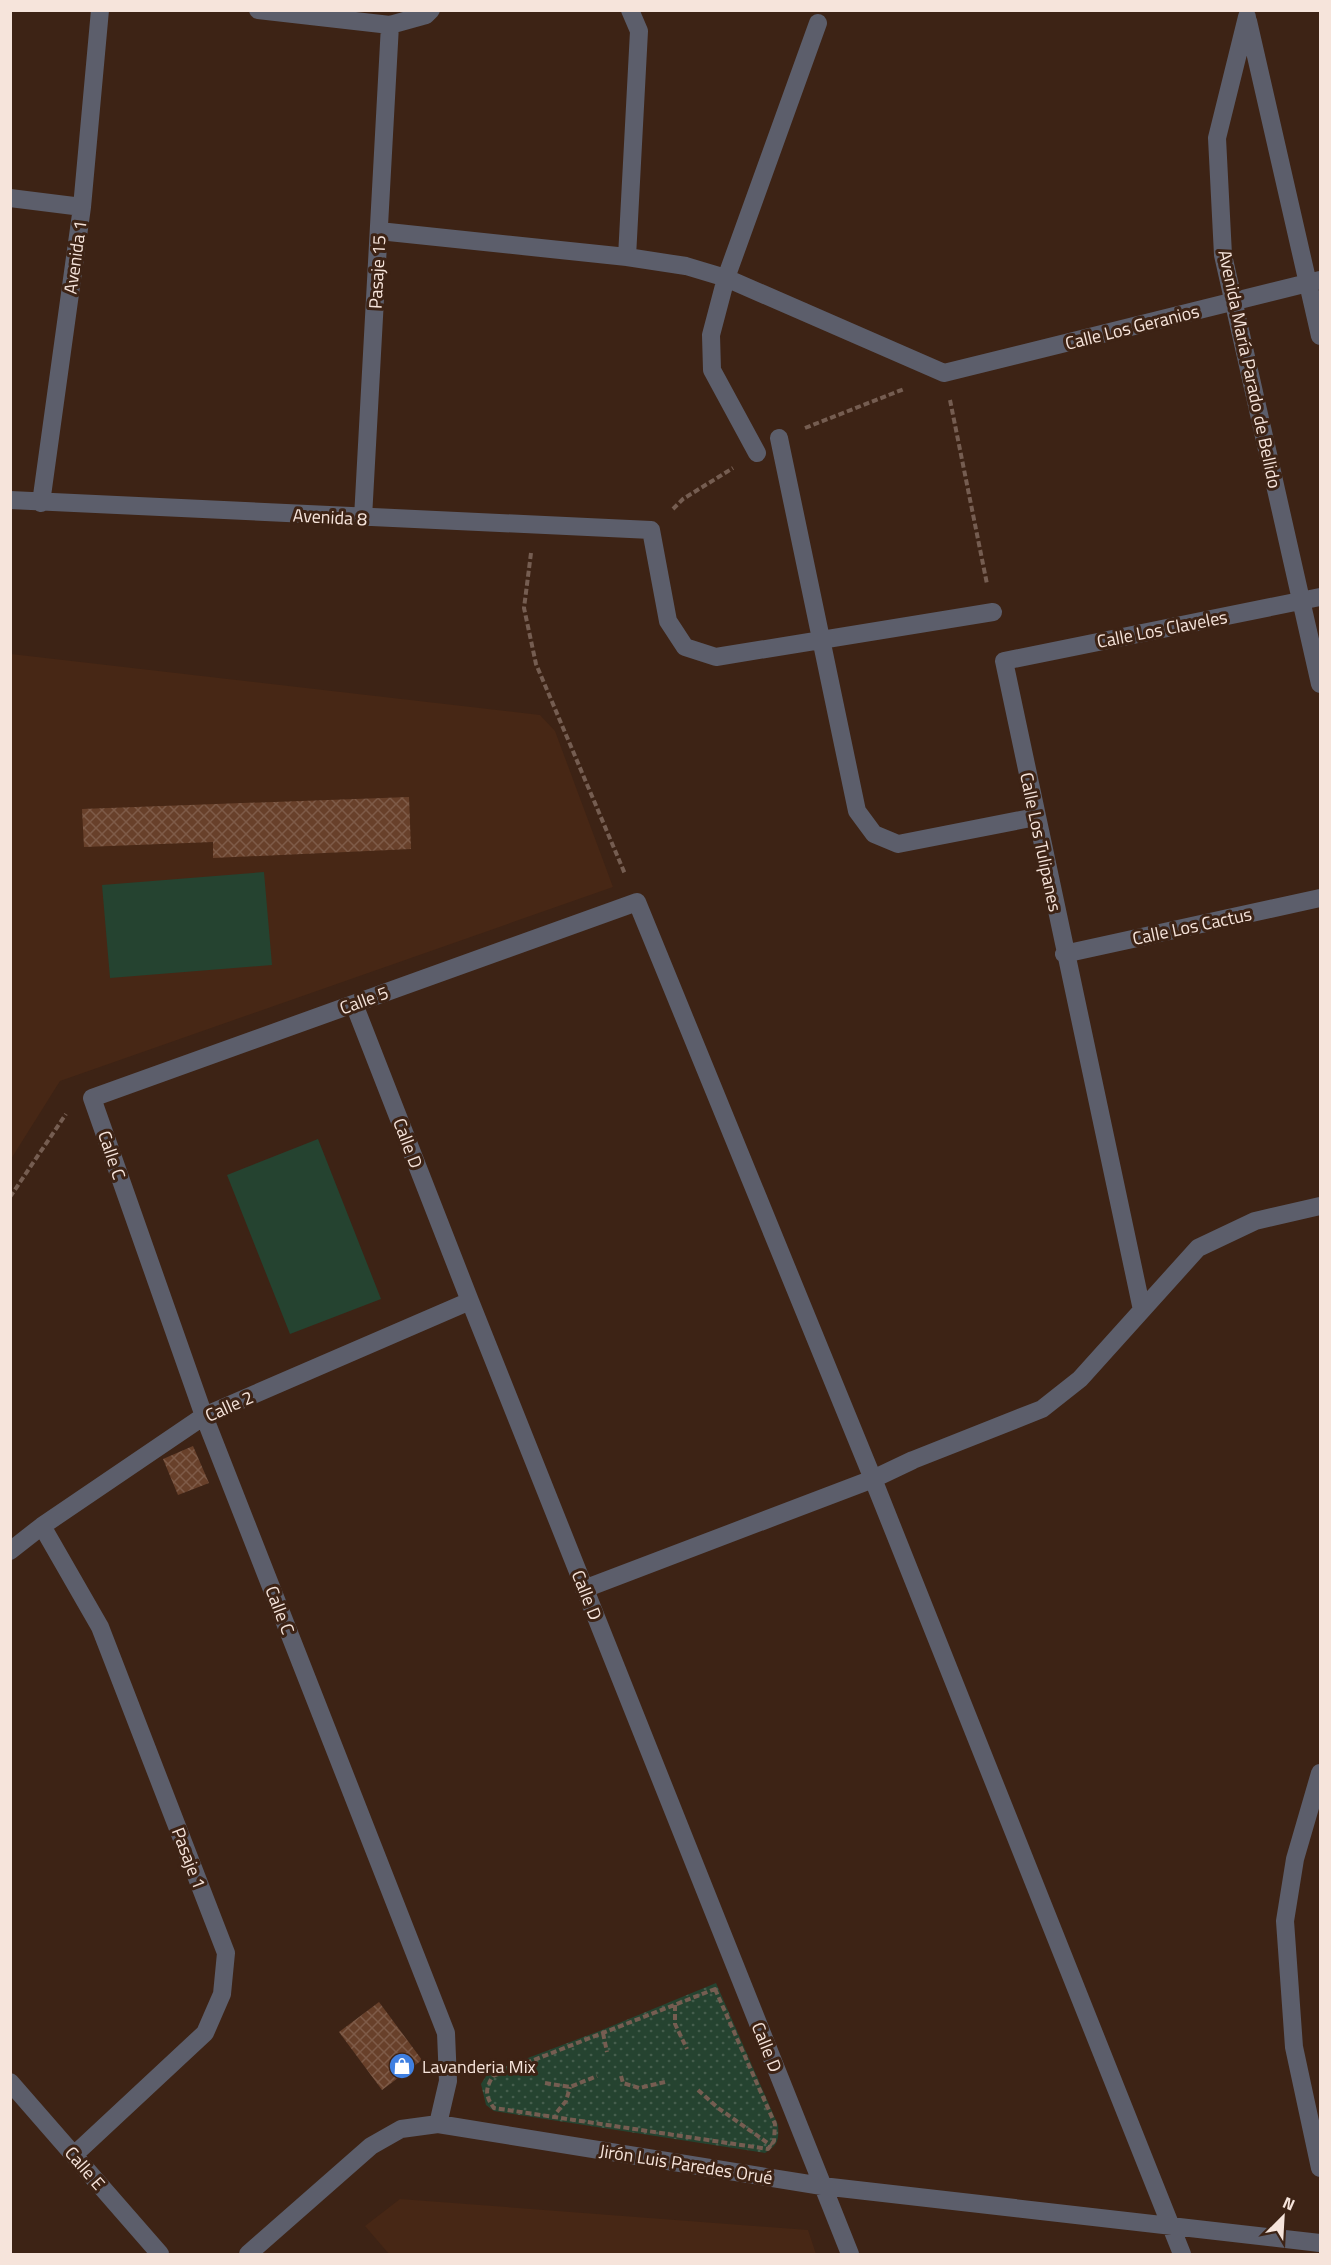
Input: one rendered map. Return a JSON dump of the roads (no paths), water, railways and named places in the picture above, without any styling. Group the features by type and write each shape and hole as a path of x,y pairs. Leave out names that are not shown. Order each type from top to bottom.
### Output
{"street":[{"name":"Avenida 1","path":"41,503 82,207 100,10"},
{"path":"258,10 390,26 426,15 431,10"},
{"path":"627,257 639,31 630,10"},
{"name":"Avenida María Parado de Bellido","path":"1247,14 1315,281 1320,336"},
{"name":"Avenida María Parado de Bellido","path":"1247,14 1217,138 1223,255 1320,684"},
{"path":"757,453 712,369 711,335 726,278 818,23"},
{"name":"Pasaje 15","path":"363,518 390,26"},
{"path":"10,198 82,207"},
{"path":"379,231 627,257 686,266 726,278"},
{"name":"Calle Los Geranios","path":"726,278 944,373 1315,281"},
{"path":"779,438 857,811 874,834 898,844 1036,817"},
{"name":"Avenida 8","path":"10,500 534,527 651,530 668,621 685,647 716,657 822,642"},
{"name":"Calle Los Claveles","path":"1004,661 1320,597"},
{"path":"822,642 993,612"},
{"name":"Calle Los Tulipanes","path":"1004,661 1064,954 1142,1310"},
{"name":"Calle Los Cactus","path":"1064,954 1320,898"},
{"name":"Calle 5","path":"92,1098 637,902 873,1479"},
{"name":"Calle D","path":"354,1004 584,1589 850,2254"},
{"name":"Calle C","path":"92,1098 204,1416 446,2033 448,2081 438,2124"},
{"path":"584,1589 873,1479 913,1460 1041,1409 1080,1379 1198,1248 1255,1221 1320,1206"},
{"name":"Calle 2","path":"10,1551 42,1526 204,1416 470,1301"},
{"path":"873,1479 1169,2227 1182,2254"},
{"name":"Pasaje 1","path":"42,1526 100,1627 226,1953 222,1994 205,2033 74,2155"},
{"path":"1320,1773 1295,1859 1285,1921 1294,2047 1320,2168"},
{"name":"Calle E","path":"10,2082 160,2254"},
{"name":"Jirón Luis Paredes Orué","path":"248,2254 371,2145 401,2129 438,2124 822,2186 1320,2243"}],"place":[{"name":"Lavanderia Mix","path":"402,2066"}]}
